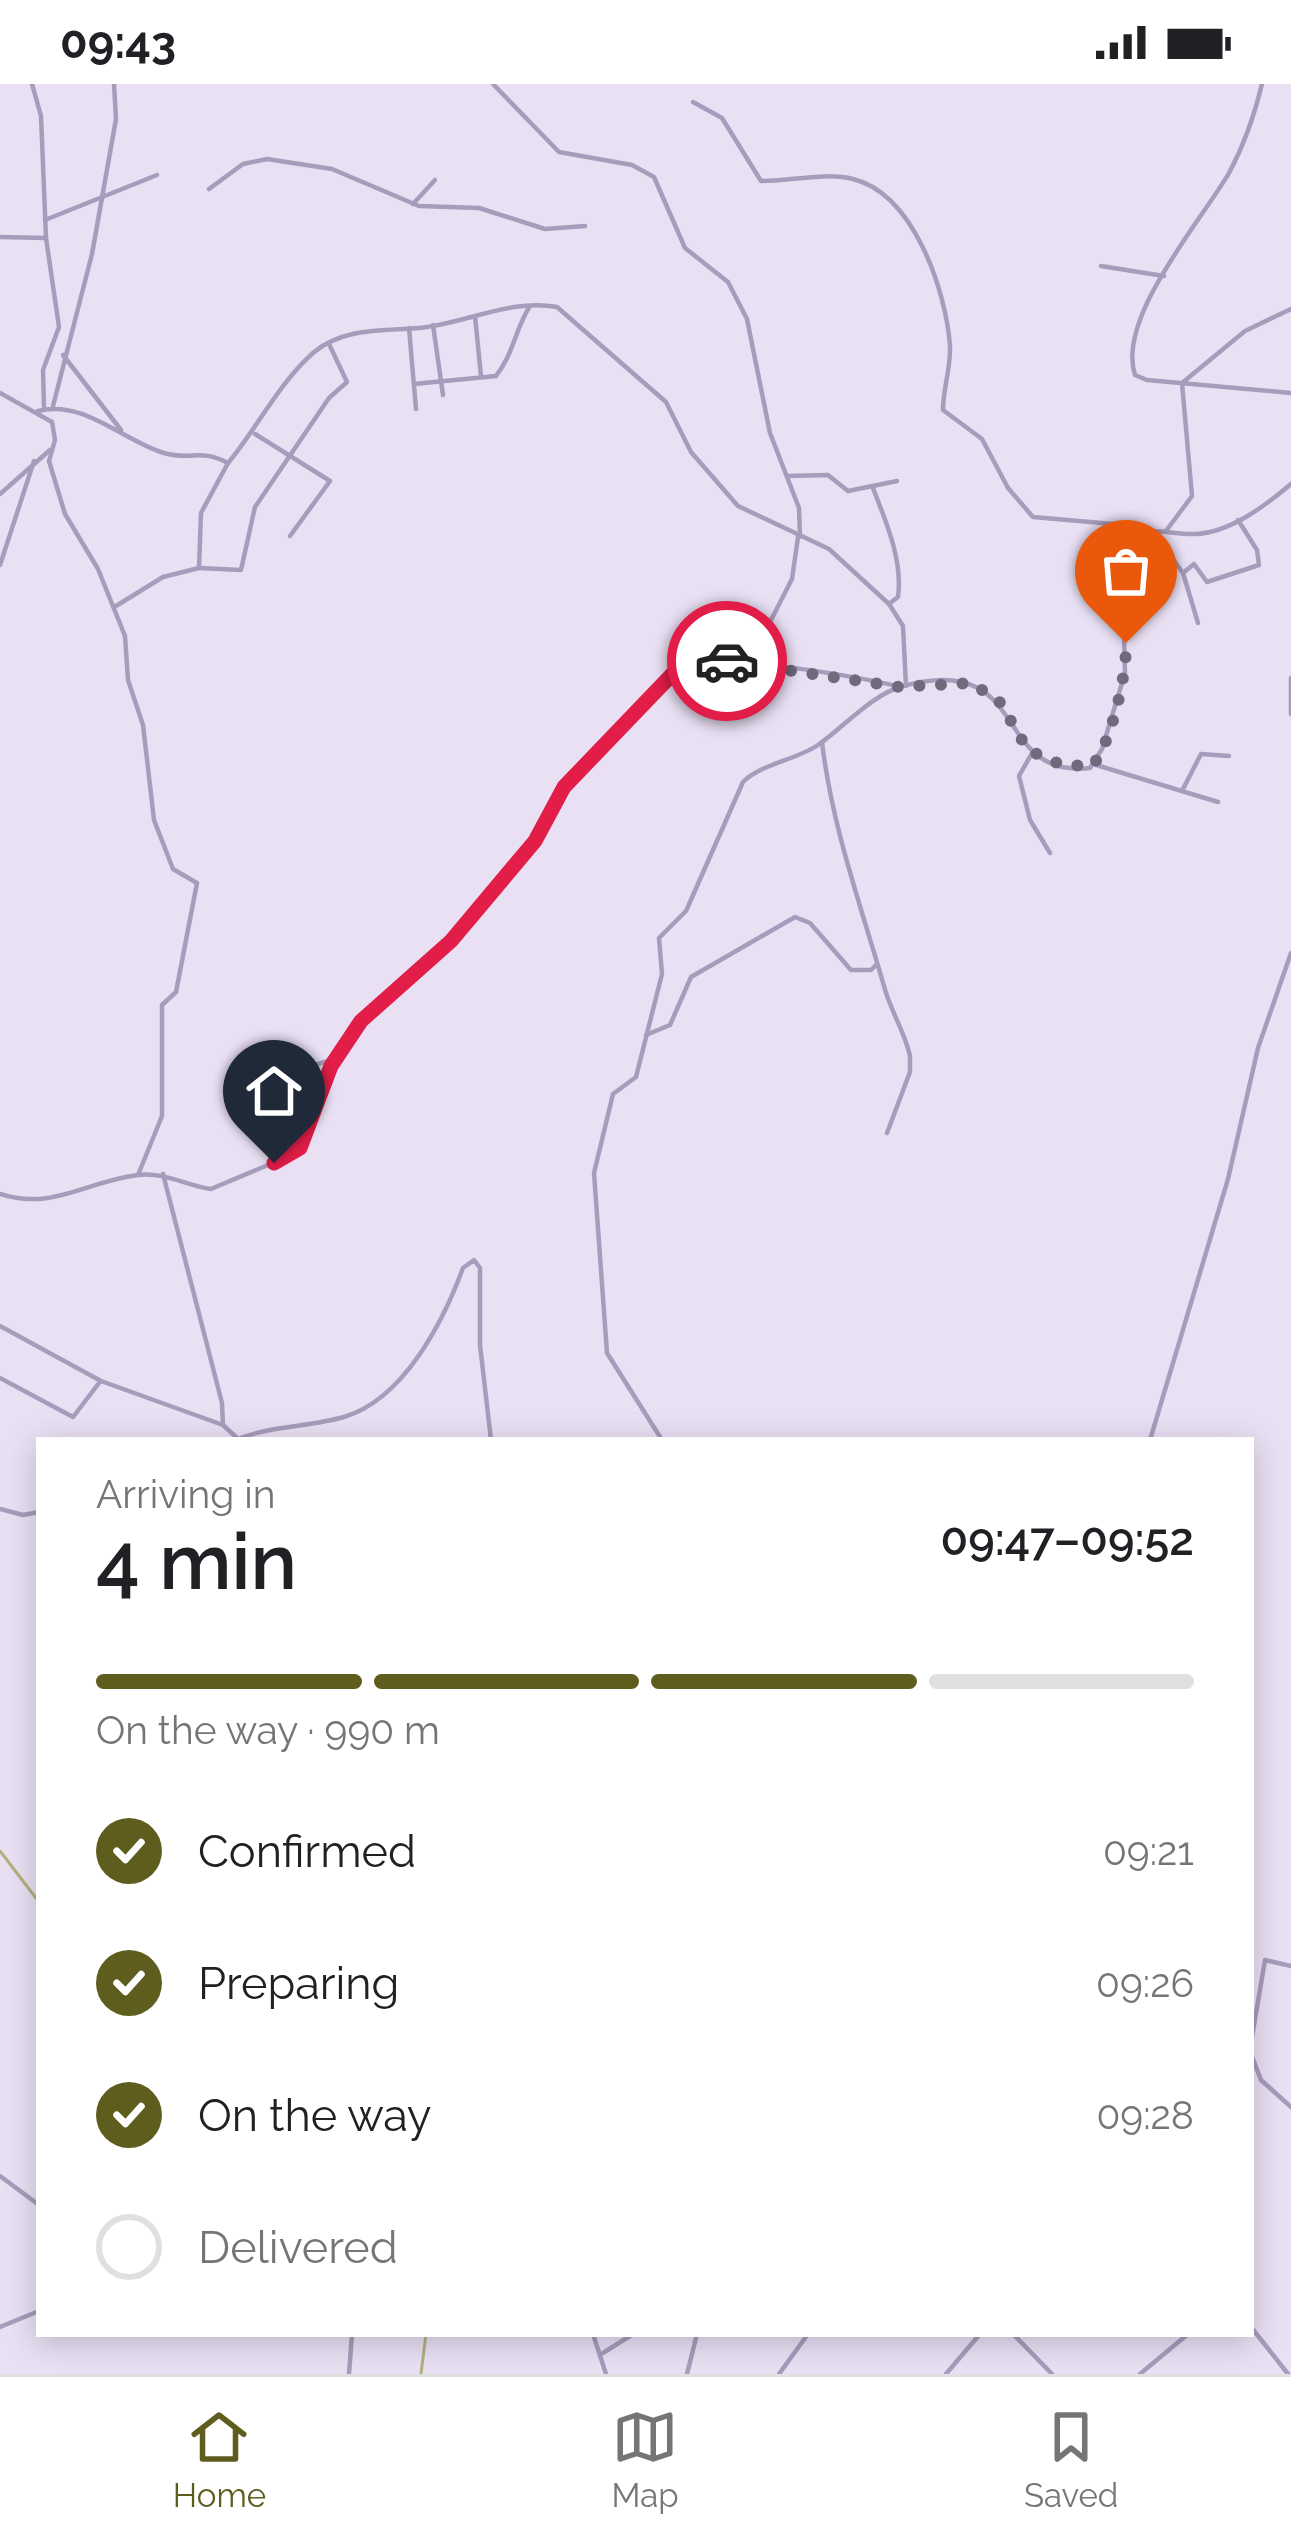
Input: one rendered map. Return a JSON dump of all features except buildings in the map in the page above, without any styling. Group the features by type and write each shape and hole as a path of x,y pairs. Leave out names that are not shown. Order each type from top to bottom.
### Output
{"street":[{"path":"32,84 41,116 46,238 58,327 41,380 52,422 49,461 65,514 116,605 127,646 128,680 143,725 154,820 173,869 197,883 176,992 162,1005 162,1116 138,1175"},
{"path":"45,409 88,275 116,119 114,84"},
{"path":"0,1194 32,1203 138,1175 163,1174 211,1190 257,1166 289,1158 300,1148 335,1059 361,1021 468,922 535,841 564,787 678,667 770,622 792,579 799,508 770,433 746,319 728,282 681,244 662,186 632,165 551,148 493,84"},
{"path":"1262,84 1230,170 1195,218 1138,333 1133,370 1148,380 1291,393"},
{"path":"693,102 722,118 761,181 847,177 868,184 898,210 938,286 947,323 951,352 943,410 982,439 1008,488 1033,517 1113,524 1131,536 1153,531 1198,535 1238,520 1291,484"},
{"path":"208,189 243,164 267,159 332,169 413,204 479,208 535,228 584,226"},
{"path":"45,220 157,175"},
{"path":"413,204 434,181"},
{"path":"0,237 46,238"},
{"path":"1101,266 1164,276"},
{"path":"414,384 496,376 514,353 520,321 530,306"},
{"path":"199,568 201,512 228,463 303,364 329,343 389,326 409,328 530,306 556,307 666,402 691,452 738,506 829,549 889,604 903,626 903,686"},
{"path":"1182,383 1245,331 1291,309"},
{"path":"475,316 482,378"},
{"path":"433,325 443,395"},
{"path":"409,328 416,410"},
{"path":"116,605 164,577 199,568 241,570 255,507 329,398 347,382 329,343"},
{"path":"63,355 122,430"},
{"path":"1166,531 1192,496 1182,383"},
{"path":"0,393 122,430 166,454 208,451 228,463"},
{"path":"254,433 330,481 290,536"},
{"path":"0,494 51,449"},
{"path":"0,565 34,461"},
{"path":"788,476 822,473 848,491 897,481"},
{"path":"873,488 890,533 900,585 898,597 889,604"},
{"path":"1183,573 1194,564 1207,582 1259,565 1257,550 1238,520"},
{"path":"1153,531 1183,573 1198,623"},
{"path":"1093,764 1125,674 1122,563 1131,536"},
{"path":"696,658 903,686 962,681 999,701 1018,738 1032,753 1062,765 1093,764 1218,802"},
{"path":"1291,678 1291,714"},
{"path":"660,1437 607,1353 594,1230 596,1159 614,1094 636,1077 662,974 659,938 686,911 743,782 822,742 903,686"},
{"path":"822,742 829,795 877,964 910,1056 910,1072 887,1133"},
{"path":"1032,753 1019,776 1030,820 1050,853"},
{"path":"1183,789 1199,756 1229,756"},
{"path":"646,1035 670,1025 691,977 795,917 810,923 846,967 871,970 877,964"},
{"path":"1151,1437 1228,1179 1258,1048 1291,953"},
{"path":"294,1071 335,1059"},
{"path":"163,1174 223,1425"},
{"path":"246,1437 341,1418 381,1399 413,1361 463,1268 474,1260 480,1268 480,1345 491,1437"},
{"path":"0,1326 101,1381 223,1425 234,1437"},
{"path":"0,1378 73,1417 101,1381"},
{"path":"0,1509 23,1515 36,1513"},
{"path":"1254,2025 1265,1960 1291,1966"},
{"path":"1254,2062 1261,2080 1291,2107"},
{"path":"0,2176 36,2203"},
{"path":"0,2326 36,2312"},
{"path":"1254,2331 1288,2374"},
{"path":"349,2374 352,2337"},
{"path":"594,2337 606,2374"},
{"path":"602,2351 628,2337"},
{"path":"687,2374 697,2337"},
{"path":"779,2374 806,2337"},
{"path":"946,2374 977,2337"},
{"path":"1016,2337 1052,2374"},
{"path":"1140,2374 1184,2337"}],"waterway":[{"path":"0,1851 36,1898"},
{"path":"421,2374 426,2337"}],"way so far":[{"path":"727,661 874,679 899,687 971,683 999,701 1028,750 1039,758 1082,769 1099,758 1125,674 1126,643"}],"route":[{"path":"274,1163 300,1148 344,1043 368,1014 468,922 535,841 564,787 604,741 645,706 684,662 696,658 727,661"}]}
